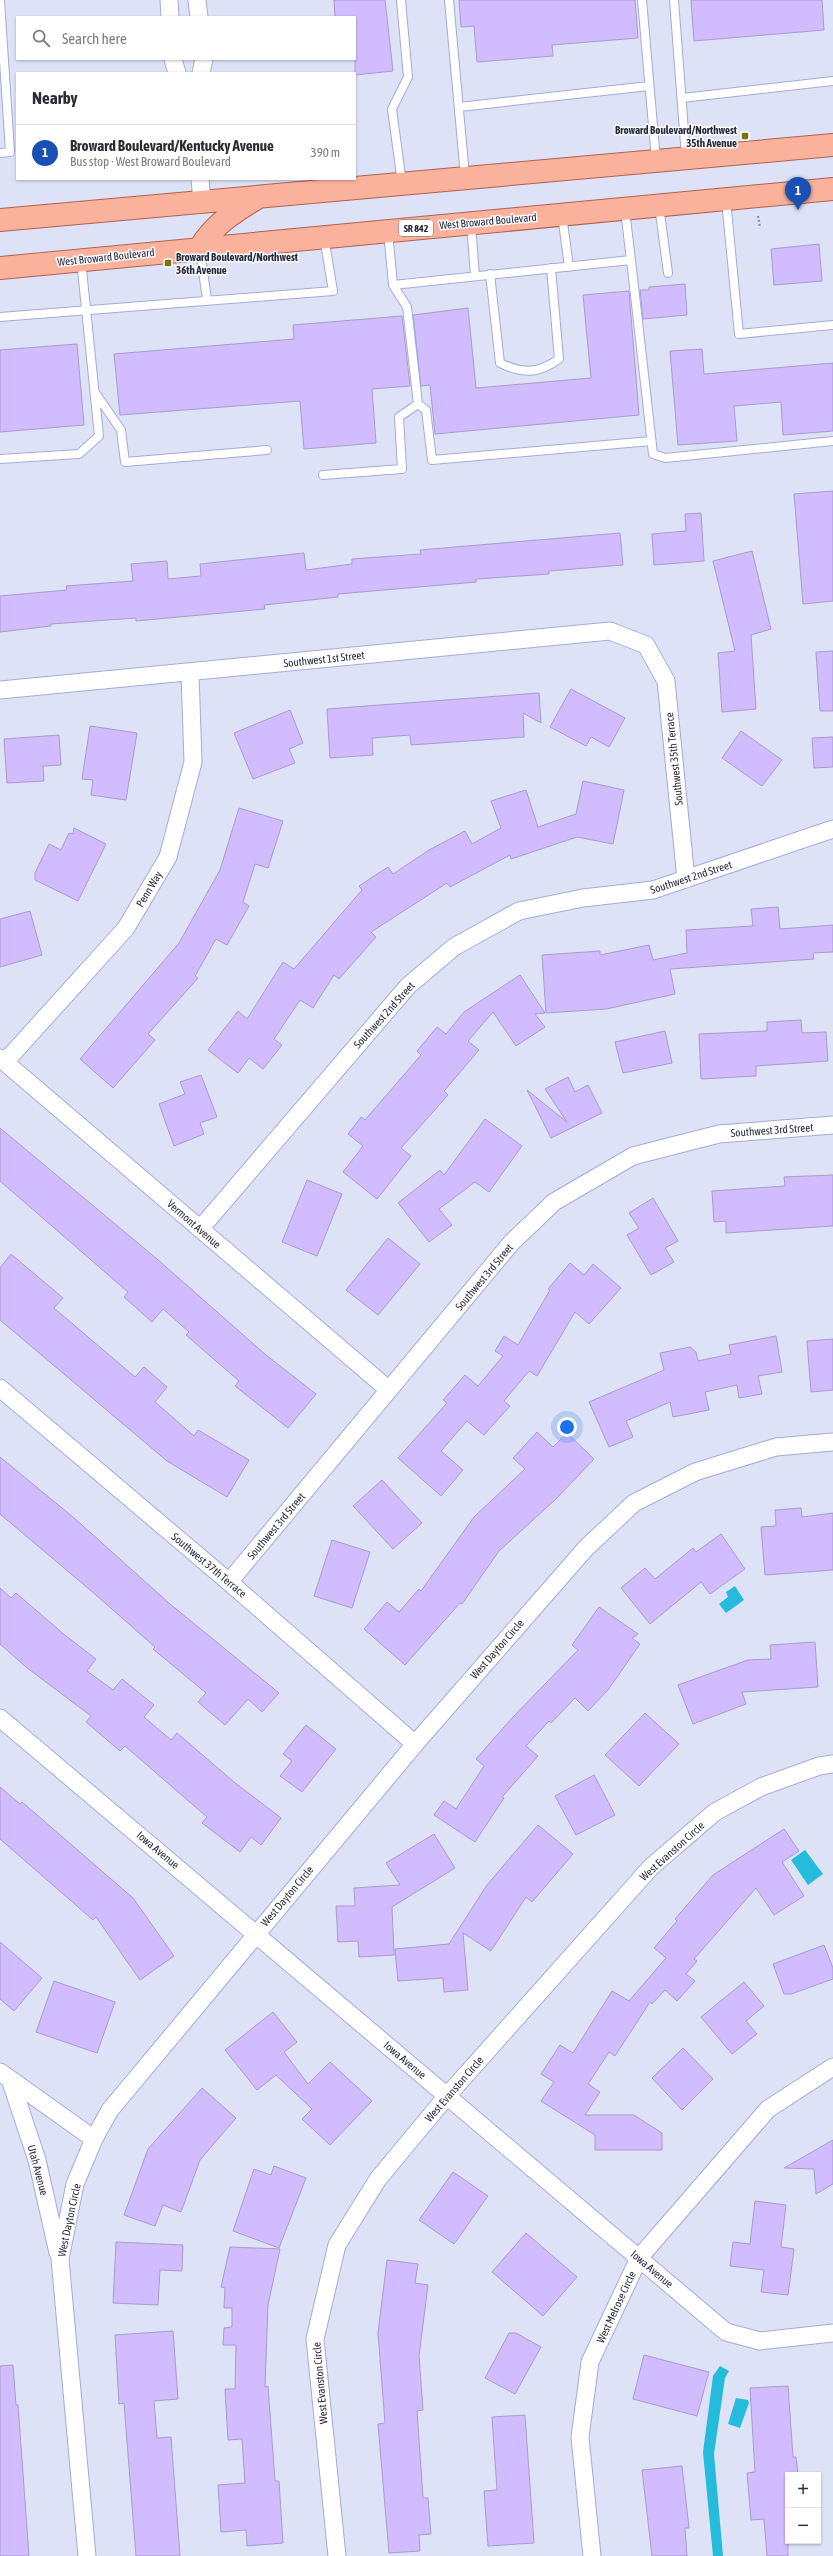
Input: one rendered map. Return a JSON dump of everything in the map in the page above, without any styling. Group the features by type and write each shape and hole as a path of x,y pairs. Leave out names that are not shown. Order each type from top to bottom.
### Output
{"main road":[{"path":"0,220 833,145"},
{"name":"West Broward Boulevard","path":"0,268 324,236 833,189"},
{"path":"200,248 208,234 227,217 262,196"}],"street":[{"path":"169,0 170,16"},
{"path":"197,0 199,16"},
{"path":"173,60 177,72"},
{"path":"201,72 204,60"},
{"path":"200,180 202,201"},
{"name":"Southwest 1st Street","path":"0,690 190,673 610,631 646,645"},
{"name":"Southwest 35th Terrace","path":"646,645 666,681 686,879"},
{"name":"Penn Way","path":"3,1060 126,928 168,858 193,762 190,673"},
{"name":"Southwest 2nd Street","path":"200,1229 408,986 454,947 519,911 583,898 653,890 833,829"},
{"name":"Vermont Avenue","path":"3,1060 389,1390"},
{"name":"Southwest 3rd Street","path":"229,1582 512,1242 554,1202 633,1156 718,1134 833,1125"},
{"name":"Southwest 37th Terrace","path":"0,1388 229,1582 415,1744"},
{"name":"West Dayton Circle","path":"88,2556 60,2259 76,2184 94,2139 110,2110 415,1744 586,1548 634,1503 695,1472 776,1447 833,1442"},
{"name":"Iowa Avenue","path":"0,1718 726,2332 760,2341 833,2333"},
{"name":"West Evanston Circle","path":"337,2556 315,2339 337,2245 378,2179 447,2096 651,1867 715,1812 761,1787 819,1766 833,1764"},
{"name":"West Melrose Circle","path":"592,2556 580,2437 590,2362 639,2258 768,2109 833,2067"},
{"name":"Utah Avenue","path":"6,2077 94,2139"},
{"name":"Utah Avenue","path":"6,2077 37,2160 60,2259"}],"lane":[{"path":"0,0 10,152 0,153"},
{"path":"401,0 408,77 392,109 402,183"},
{"path":"449,0 466,178"},
{"path":"642,0 656,160"},
{"path":"674,0 686,158"},
{"path":"682,98 833,81"},
{"path":"459,107 649,86"},
{"path":"726,199 739,334 833,325"},
{"path":"659,205 668,273"},
{"path":"625,208 653,454 665,458 833,441"},
{"path":"562,214 568,266"},
{"path":"471,223 475,276"},
{"path":"388,231 393,285 407,307 418,404 426,410 432,460 651,441"},
{"path":"0,317 333,291 324,236"},
{"path":"200,248 207,300"},
{"path":"0,459 79,454 99,436 96,394 81,260"},
{"path":"393,285 630,260"},
{"path":"490,274 500,363 519,372 548,367 559,359 551,268"},
{"path":"96,394 121,430 125,462 268,450"},
{"path":"323,475 402,469 399,417 418,404"}],"path":[{"path":"758,214 760,228"}],"water":[{"path":"735,1586 744,1600 726,1613 719,1604 728,1597 726,1592"},
{"path":"805,1850 823,1874 808,1885 791,1860"},
{"path":"720,2366 729,2371 725,2378 714,2454 723,2556 713,2556 703,2452 713,2376"},
{"path":"736,2398 748,2400 749,2403 740,2428 728,2424"}],"building":[{"path":"334,0 385,0 393,71 356,75 356,16 335,16"},
{"path":"459,0 635,0 638,38 552,45 553,56 477,62 474,26 461,27"},
{"path":"691,0 822,0 824,30 694,41"},
{"path":"819,244 822,281 774,285 771,249"},
{"path":"685,284 687,315 643,319 640,290 649,290 649,287"},
{"path":"629,291 639,415 435,434 430,385 421,386 413,315 468,308 476,388 591,378 583,295"},
{"path":"402,316 410,386 372,389 376,443 304,449 300,401 120,415 114,354 294,339 293,325"},
{"path":"77,344 84,425 0,432 0,350"},
{"path":"702,349 704,374 833,363 833,431 783,435 781,402 734,406 737,441 678,445 670,351"},
{"path":"833,491 833,601 803,604 794,494"},
{"path":"701,513 704,561 654,565 652,534 686,531 685,514"},
{"path":"620,533 623,565 549,571 549,574 476,579 476,582 338,594 338,597 264,605 265,609 136,621 136,618 51,624 51,626 0,632 0,596 67,590 66,586 133,581 131,564 167,561 168,579 201,576 200,564 304,553 306,570 352,564 352,559 421,554 420,550"},
{"path":"752,551 771,629 751,635 756,709 722,712 718,653 735,651 713,561"},
{"path":"833,651 833,711 820,711 816,652"},
{"path":"571,689 625,718 609,747 591,737 586,746 550,727"},
{"path":"539,693 541,723 523,713 524,737 411,745 410,735 372,738 373,755 330,758 327,709"},
{"path":"290,710 303,743 289,749 295,763 253,779 234,733"},
{"path":"90,726 137,733 126,800 91,795 93,780 82,779"},
{"path":"741,731 782,760 762,786 722,758"},
{"path":"59,735 61,765 43,766 44,781 7,783 4,739"},
{"path":"833,737 833,767 814,768 812,738"},
{"path":"583,781 624,790 613,844 577,837 511,859 510,855 450,887 447,883 371,932 376,937 339,979 334,975 313,1008 300,1000 274,1039 282,1045 263,1069 249,1058 238,1073 208,1050 238,1011 247,1019 283,962 294,969 362,890 359,886 388,867 393,874 429,850 465,831 472,844 501,828 491,801 526,790 538,827 576,814"},
{"path":"239,808 283,821 268,868 255,864 243,902 249,906 227,945 216,939 195,976 198,978 148,1034 155,1040 113,1088 80,1059 179,943 220,870"},
{"path":"74,828 106,844 78,901 35,880 35,873 49,844 61,850 69,833 73,834"},
{"path":"778,907 780,929 833,925 833,952 813,953 814,959 670,969 675,994 606,1009 546,1013 542,955 600,951 600,955 649,945 653,960 687,953 686,930 753,926 751,909"},
{"path":"30,911 42,955 0,967 0,919"},
{"path":"520,975 545,1013 535,1014 545,1027 516,1046 493,1012 468,1041 479,1050 444,1091 448,1095 401,1148 411,1156 377,1199 343,1172 363,1146 348,1134 361,1117 365,1120 421,1055 417,1051 437,1027 446,1034 464,1012"},
{"path":"801,1020 802,1033 826,1032 828,1061 756,1066 756,1076 701,1079 699,1034 767,1031 767,1022"},
{"path":"665,1031 672,1063 623,1073 615,1042"},
{"path":"201,1075 217,1117 200,1123 204,1134 174,1146 159,1104 185,1094 180,1082"},
{"path":"568,1077 575,1092 588,1085 602,1113 551,1138 527,1090 567,1122 545,1089"},
{"path":"485,1119 522,1146 489,1192 475,1182 439,1209 452,1225 429,1242 398,1203 440,1170 444,1175"},
{"path":"0,1128 157,1259 266,1355 316,1394 288,1428 235,1386 239,1381 186,1335 189,1332 163,1309 152,1322 124,1297 128,1292 0,1181"},
{"path":"833,1175 833,1226 726,1233 726,1221 714,1222 712,1191 785,1186 784,1177"},
{"path":"307,1180 342,1194 317,1256 282,1242"},
{"path":"653,1198 678,1241 665,1248 674,1262 651,1275 627,1235 639,1228 629,1213"},
{"path":"388,1238 420,1264 378,1315 346,1290"},
{"path":"11,1254 63,1298 54,1308 135,1377 144,1367 167,1387 155,1402 194,1436 198,1430 249,1460 227,1497 167,1461 0,1320 0,1268"},
{"path":"570,1263 584,1275 593,1264 621,1288 589,1324 575,1312 537,1376 529,1371 504,1401 510,1406 484,1435 467,1421 441,1451 463,1470 441,1496 398,1458 447,1403 443,1400 465,1375 478,1386 503,1356 495,1351 504,1336 518,1345 550,1290 548,1289"},
{"path":"776,1336 782,1372 758,1376 762,1394 739,1398 737,1385 705,1392 709,1410 673,1417 670,1402 626,1421 633,1437 609,1447 589,1402 664,1370 660,1353 690,1347 696,1352 698,1361 731,1354 729,1345"},
{"path":"833,1339 833,1390 811,1392 807,1341"},
{"path":"537,1432 553,1447 567,1433 594,1459 556,1499 499,1551 462,1604 460,1603 405,1665 364,1629 387,1602 399,1612 419,1589 421,1591 474,1517 525,1469 513,1458"},
{"path":"0,1457 73,1517 170,1604 279,1693 262,1712 248,1699 225,1725 198,1702 206,1693 153,1649 155,1647 96,1595 0,1514"},
{"path":"382,1480 422,1523 393,1549 353,1506"},
{"path":"801,1508 802,1517 833,1513 833,1570 765,1575 761,1527 776,1526 775,1510"},
{"path":"721,1534 745,1569 710,1594 701,1582 650,1624 621,1588 645,1568 655,1579 693,1548 696,1552"},
{"path":"332,1540 370,1552 352,1608 314,1596"},
{"path":"0,1588 11,1598 16,1593 66,1636 96,1659 87,1671 113,1690 122,1679 154,1705 144,1717 171,1740 177,1733 234,1782 281,1818 261,1845 251,1837 240,1852 202,1823 207,1817 125,1746 120,1751 86,1722 91,1716 26,1667 0,1644"},
{"path":"599,1607 638,1634 632,1638 640,1644 608,1690 588,1711 575,1698 551,1723 549,1721 526,1746 538,1756 502,1797 504,1798 475,1842 434,1815 444,1801 456,1809 484,1766 476,1759 512,1718 578,1650 572,1645"},
{"path":"815,1642 818,1687 742,1692 746,1704 693,1724 678,1685 748,1660 771,1659 770,1645"},
{"path":"645,1713 679,1744 639,1786 605,1755"},
{"path":"306,1725 336,1749 302,1792 280,1776 292,1761 283,1754"},
{"path":"594,1775 615,1815 576,1835 555,1796"},
{"path":"0,1787 20,1804 22,1802 133,1898 174,1956 140,1980 96,1917 93,1920 0,1839"},
{"path":"538,1825 573,1854 532,1902 526,1897 491,1951 463,1933 468,1990 444,1992 443,1978 398,1981 395,1949 449,1944 487,1885"},
{"path":"784,1829 799,1851 782,1862 804,1896 774,1915 756,1888 694,1959 697,1961 686,1974 695,1981 677,2001 665,1990 652,2004 650,2002 615,2056 609,2052 588,2084 600,2092 585,2115 634,2115 662,2133 662,2150 595,2150 595,2135 541,2101 554,2082 541,2074 560,2045 573,2053 612,1991 629,2001 666,1958 654,1948 677,1921 675,1919 713,1875"},
{"path":"434,1834 455,1868 392,1907 394,1955 359,1957 358,1941 338,1942 336,1906 355,1906 354,1888 400,1885 386,1863"},
{"path":"0,1942 42,1978 14,2011 0,1999"},
{"path":"824,1945 833,1968 833,1979 791,1994 784,1994 773,1964"},
{"path":"54,1981 115,2002 97,2053 36,2032"},
{"path":"744,1982 764,2006 746,2021 757,2034 732,2054 701,2017"},
{"path":"273,2012 297,2042 284,2052 308,2084 330,2062 372,2101 330,2145 302,2119 312,2109 276,2075 257,2090 225,2050"},
{"path":"683,2048 713,2079 682,2110 652,2078"},
{"path":"202,2088 236,2118 200,2160 181,2212 163,2205 155,2226 124,2215 148,2149"},
{"path":"833,2140 833,2184 816,2194 814,2169 784,2168"},
{"path":"274,2166 306,2178 279,2248 233,2231 254,2169 271,2175"},
{"path":"453,2172 488,2196 454,2244 419,2220"},
{"path":"755,2201 786,2205 781,2247 794,2249 788,2295 761,2292 764,2270 730,2266 733,2242 750,2244"},
{"path":"526,2233 577,2277 543,2316 492,2272"},
{"path":"116,2242 183,2245 182,2271 160,2270 158,2305 113,2303"},
{"path":"230,2247 280,2249 268,2305 265,2387 268,2386 275,2481 279,2481 283,2543 247,2546 246,2530 221,2532 218,2485 245,2483 242,2439 228,2440 225,2389 235,2389 236,2345 223,2345 224,2328 232,2327 232,2308 224,2308 225,2288 221,2287"},
{"path":"387,2260 418,2264 415,2283 428,2285 419,2356 423,2410 417,2411 423,2498 428,2498 431,2534 419,2535 420,2551 389,2553 378,2424 385,2423 378,2333"},
{"path":"173,2331 178,2399 154,2401 157,2438 171,2437 180,2556 136,2556 124,2403 119,2404 115,2335"},
{"path":"509,2333 516,2333 541,2347 515,2394 485,2378"},
{"path":"644,2355 709,2372 697,2416 633,2399"},
{"path":"13,2365 16,2405 18,2405 29,2556 0,2556 0,2366"},
{"path":"788,2386 793,2457 796,2457 798,2472 785,2472 785,2544 788,2544 788,2556 767,2556 764,2519 751,2520 747,2473 755,2472 750,2388"},
{"path":"525,2415 534,2543 488,2546 484,2491 497,2490 492,2417"},
{"path":"682,2466 689,2528 685,2528 687,2556 652,2556 642,2470"}],"place":[{"name":"Broward Boulevard/Northwest 35th Avenue","path":"745,136"},
{"name":"Broward Boulevard/Kentucky Avenue","path":"798,210"},
{"name":"Broward Boulevard/Northwest 36th Avenue","path":"168,263"}]}
